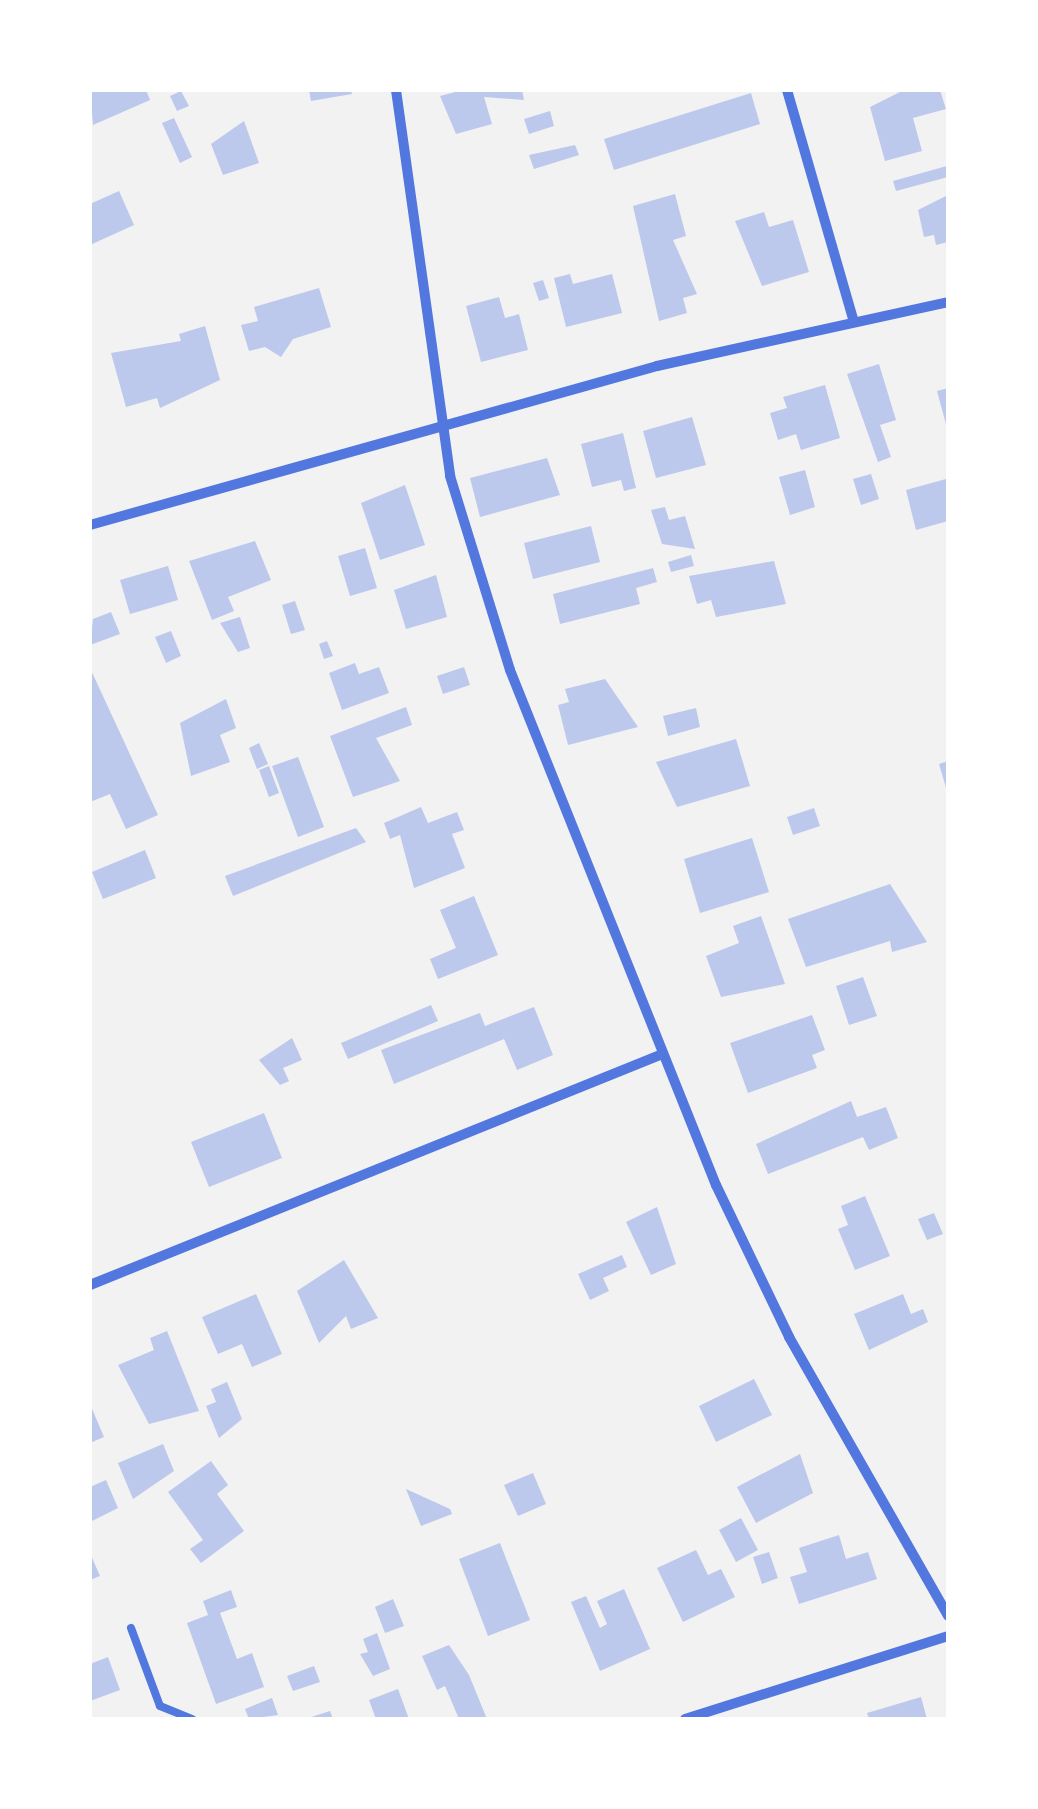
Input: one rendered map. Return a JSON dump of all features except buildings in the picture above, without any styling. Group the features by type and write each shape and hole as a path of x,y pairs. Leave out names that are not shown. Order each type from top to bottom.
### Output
{"street":[{"path":"396,90 441,428 510,670 660,1055 789,1337 948,1616"},
{"path":"787,90 854,322"},
{"path":"90,525 441,428 854,322 948,302"},
{"path":"90,1285 660,1055"},
{"path":"685,1719 948,1636"}],"lane":[{"path":"131,1628 160,1706 192,1719"}]}
